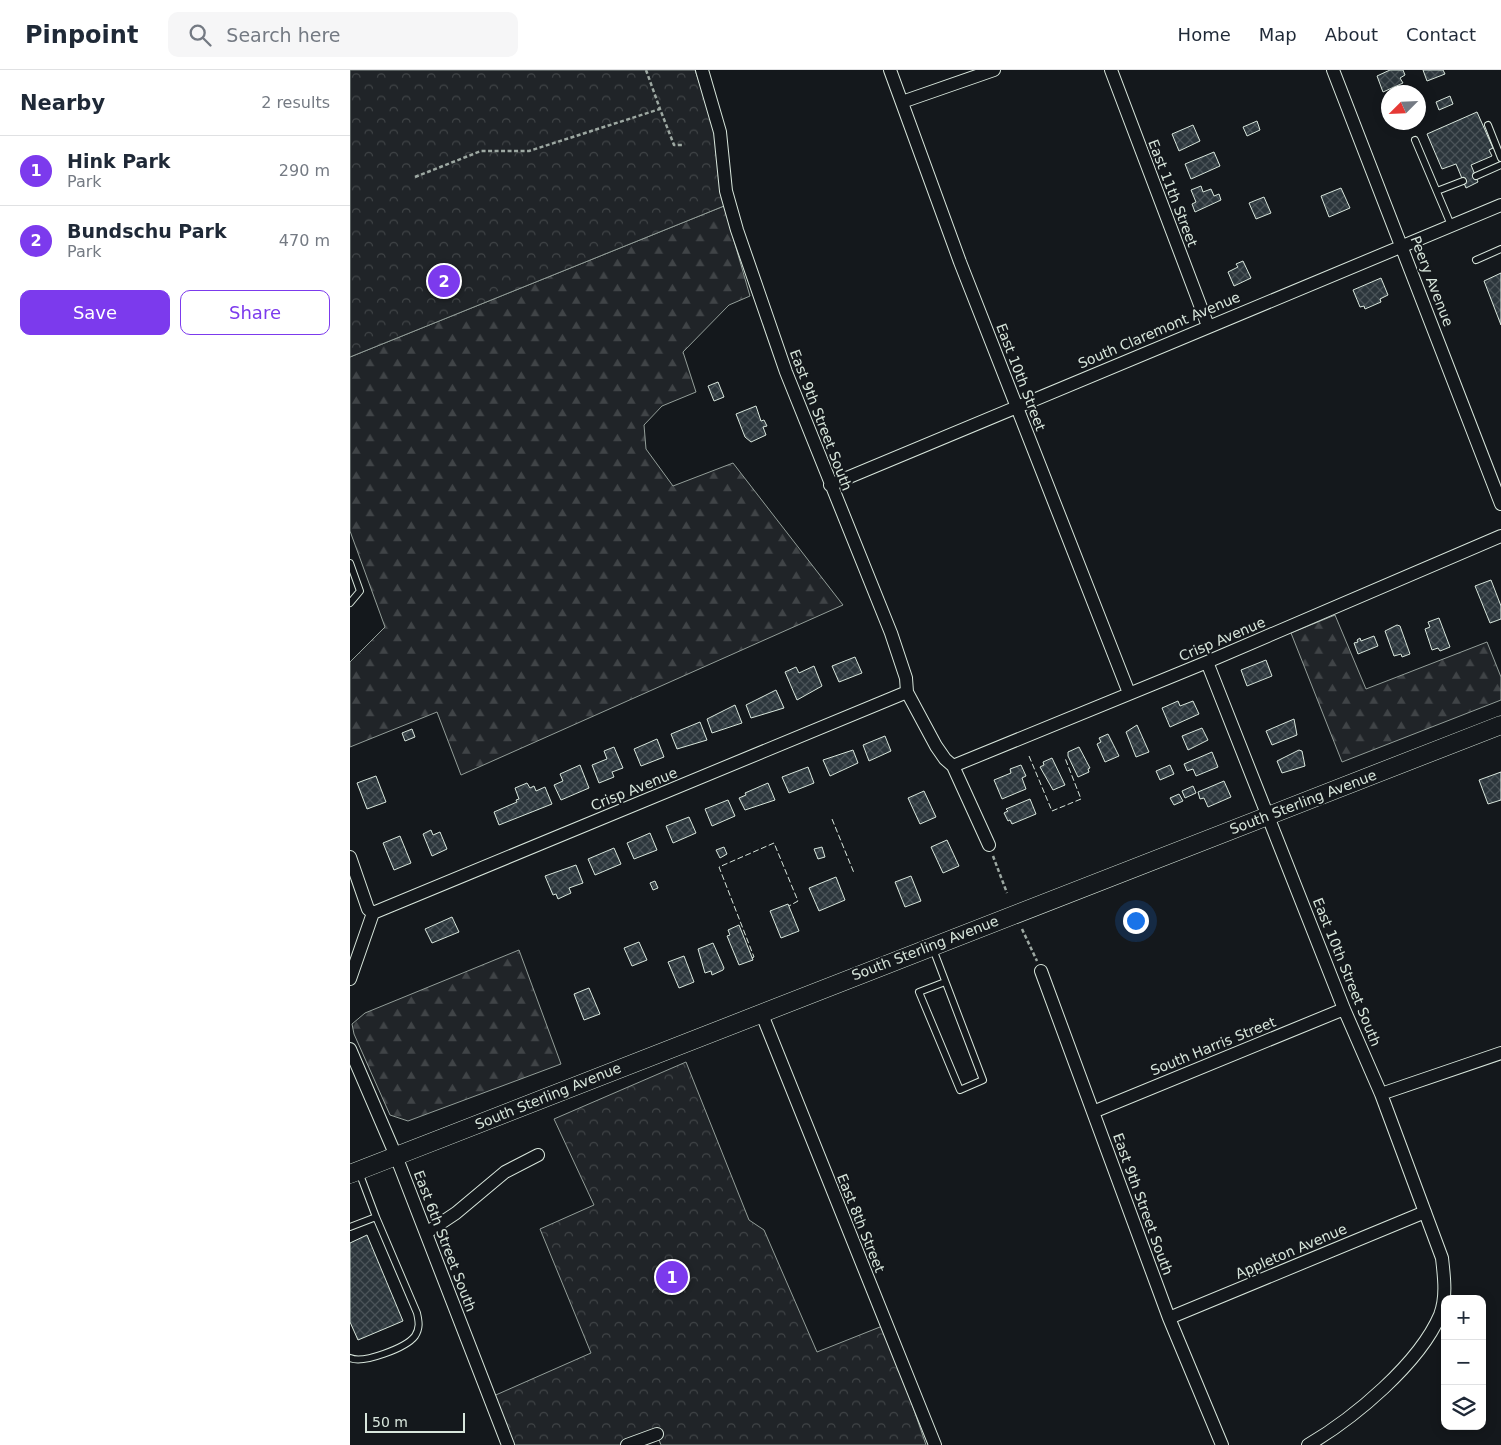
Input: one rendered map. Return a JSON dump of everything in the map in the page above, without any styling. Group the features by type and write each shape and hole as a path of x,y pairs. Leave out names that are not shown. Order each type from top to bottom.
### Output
{"main road":[{"name":"South Sterling Avenue","path":"354,1172 1501,725"}],"street":[{"name":"East 9th Street South","path":"702,70 720,132 726,191 737,230 786,372 891,634 906,678 907,692 936,746 945,759 953,766 989,845"},
{"name":"East 10th Street","path":"890,70 960,262 1129,694"},
{"path":"902,102 994,70"},
{"name":"East 11th Street","path":"1111,70 1208,326"},
{"name":"Peery Avenue","path":"1333,70 1501,504"},
{"name":"South Claremont Avenue","path":"830,485 1501,205"},
{"name":"Crisp Avenue","path":"953,766 1206,662 1501,536"},
{"name":"East 10th Street South","path":"1206,662 1344,1009 1381,1094 1442,1258 1446,1286 1441,1313 1424,1344 1376,1395 1328,1434 1308,1445"},
{"name":"Crisp Avenue","path":"373,914 907,692"},
{"path":"350,857 368,910 373,914 350,979"},
{"name":"East 9th Street South","path":"1041,972 1169,1318 1222,1445"},
{"name":"South Harris Street","path":"1094,1112 1344,1009"},
{"name":"East 8th Street","path":"761,1012 934,1445"},
{"name":"East 6th Street South","path":"350,1049 396,1156 508,1445"},
{"path":"1381,1094 1501,1053"},
{"path":"426,1233 456,1212 505,1172 538,1155"},
{"name":"Appleton Avenue","path":"1169,1318 1425,1212"},
{"path":"628,1445 657,1434"}],"lane":[{"path":"1488,125 1501,158"},
{"path":"1415,140 1451,225"},
{"path":"1476,176 1501,165"},
{"path":"1437,191 1463,181"},
{"path":"1476,260 1501,249"},
{"path":"350,563 360,591 350,602"},
{"path":"932,946 946,982 983,1080 960,1090 919,992 946,982"},
{"path":"350,1358 367,1359 403,1346 414,1337 420,1326 417,1313 376,1217 354,1172"},
{"path":"350,1227 376,1217"}],"path":[{"path":"646,70 674,145 682,146"},
{"path":"415,177 481,151 529,151 660,109"},
{"path":"989,845 1007,893"},
{"path":"1022,929 1041,972"}],"green space":[{"path":"350,70 695,70 717,135 724,206 350,357"},
{"path":"724,206 750,296 729,305 683,352 696,392 662,406 644,425 646,449 673,486 733,463 843,605 461,775 437,712 350,747 350,662 385,627 350,531 350,357"},
{"path":"1335,615 1366,689 1487,642 1501,677 1501,700 1342,762 1291,633"},
{"path":"519,950 561,1064 408,1121 390,1115 354,1034 352,1024 365,1013"},
{"path":"686,1062 749,1220 764,1230 817,1352 885,1325 926,1445 661,1445 657,1434 627,1445 508,1445 489,1398 591,1353 540,1229 594,1205 554,1119"}],"building":[{"path":"1390,70 1403,70 1405,75 1400,78 1403,83 1399,85 1381,85 1381,87 1377,76"},
{"path":"1423,70 1443,70 1445,74 1427,81"},
{"path":"1450,96 1453,104 1439,110 1436,102"},
{"path":"1477,112 1493,148 1489,150 1492,156 1471,165 1478,182 1466,188 1456,164 1442,169 1427,134"},
{"path":"1257,121 1260,130 1247,136 1243,127"},
{"path":"1193,125 1200,141 1179,151 1172,134"},
{"path":"1214,152 1220,166 1191,179 1185,164"},
{"path":"1201,186 1203,192 1211,189 1214,196 1219,194 1221,200 1195,212 1192,204 1196,202 1191,190"},
{"path":"1341,188 1350,208 1329,217 1321,196"},
{"path":"1264,197 1271,213 1256,219 1249,203"},
{"path":"1243,261 1251,278 1234,286 1228,272 1238,267 1236,264"},
{"path":"1501,273 1501,325 1484,281"},
{"path":"1381,278 1388,295 1380,299 1381,302 1365,309 1364,306 1360,307 1353,290"},
{"path":"718,382 724,397 714,401 708,386"},
{"path":"756,406 761,421 764,420 767,426 763,427 766,435 751,442 745,437 736,414"},
{"path":"1491,580 1501,606 1501,619 1490,623 1475,586"},
{"path":"1439,618 1450,647 1440,651 1438,648 1432,650 1425,629 1430,627 1428,622"},
{"path":"1397,625 1400,626 1410,654 1402,657 1401,654 1394,656 1385,631"},
{"path":"1374,636 1378,646 1358,654 1354,643 1358,642 1357,640 1360,638 1361,641"},
{"path":"855,657 862,673 839,682 832,666"},
{"path":"1266,660 1272,676 1247,686 1241,670"},
{"path":"814,666 822,686 797,700 785,672 796,667 799,673"},
{"path":"776,690 784,708 751,718 746,705"},
{"path":"1178,701 1180,706 1193,701 1199,714 1170,727 1162,708"},
{"path":"735,705 742,723 712,733 707,719"},
{"path":"1294,719 1297,735 1272,745 1266,731"},
{"path":"700,722 707,740 677,749 671,734"},
{"path":"1137,725 1149,752 1136,757 1126,732"},
{"path":"1202,728 1208,740 1188,750 1182,736"},
{"path":"412,729 415,737 405,741 402,733"},
{"path":"1108,734 1119,756 1105,762 1097,744 1101,742 1099,738"},
{"path":"885,736 891,751 869,761 863,745"},
{"path":"657,739 664,757 641,766 634,749"},
{"path":"614,747 623,768 612,772 614,777 599,783 592,765 607,759 604,751"},
{"path":"1079,747 1090,768 1088,769 1089,772 1078,777 1068,752"},
{"path":"853,750 858,763 830,776 823,760"},
{"path":"1299,750 1302,751 1305,766 1282,773 1277,761"},
{"path":"1212,752 1218,767 1196,776 1193,769 1187,771 1184,764"},
{"path":"1052,758 1065,785 1053,790 1040,767 1044,765 1043,762"},
{"path":"580,765 589,788 561,800 554,785 563,781 560,774"},
{"path":"1021,765 1026,776 1022,778 1026,789 1002,799 994,780 1011,773 1010,769"},
{"path":"1170,765 1174,774 1160,780 1156,771"},
{"path":"808,767 814,783 789,793 782,777"},
{"path":"1501,772 1501,800 1488,804 1479,780"},
{"path":"376,776 386,802 367,809 357,783"},
{"path":"1224,781 1231,797 1208,807 1204,798 1200,799 1198,792"},
{"path":"527,783 530,788 534,786 536,791 545,787 552,804 499,825 494,812 517,802 516,800 519,799 515,788"},
{"path":"768,783 775,800 745,810 739,798 746,795 745,793"},
{"path":"1193,786 1196,793 1185,798 1182,791"},
{"path":"924,791 936,817 920,824 908,798"},
{"path":"1179,794 1183,801 1174,805 1170,798"},
{"path":"1030,799 1036,814 1012,824 1010,820 1008,821 1004,813 1008,811 1006,809"},
{"path":"728,800 735,816 712,826 705,809"},
{"path":"689,817 696,833 673,843 666,826"},
{"path":"431,830 433,835 440,832 447,849 432,856 423,834"},
{"path":"650,833 657,850 634,859 627,843"},
{"path":"400,836 411,863 394,870 383,843"},
{"path":"947,840 959,866 943,873 931,847"},
{"path":"724,847 727,854 720,858 716,850"},
{"path":"822,847 825,857 818,859 814,849"},
{"path":"614,848 621,864 595,875 588,859"},
{"path":"576,865 583,883 569,888 571,893 558,899 556,894 553,895 545,876"},
{"path":"911,876 921,901 905,907 895,882"},
{"path":"836,877 845,900 819,911 809,888"},
{"path":"655,881 658,888 653,890 650,883"},
{"path":"788,904 799,931 781,938 770,911"},
{"path":"452,917 459,932 432,943 425,929"},
{"path":"739,925 753,960 739,965 727,936 730,935 728,930"},
{"path":"639,942 647,960 632,966 624,948"},
{"path":"713,943 724,968 712,975 711,971 705,973 698,949"},
{"path":"684,956 694,982 679,988 668,962"},
{"path":"589,988 600,1014 584,1020 574,994"},
{"path":"367,1235 403,1321 358,1340 350,1322 350,1243"}],"fence":[{"path":"1029,756 1052,811 1081,799 1065,758"},
{"path":"832,819 854,873"},
{"path":"752,958 754,957 719,867 774,843 798,901 789,906"}],"place":[{"name":"Bundschu Park","path":"444,281"},
{"name":"Hink Park","path":"672,1277"}]}
